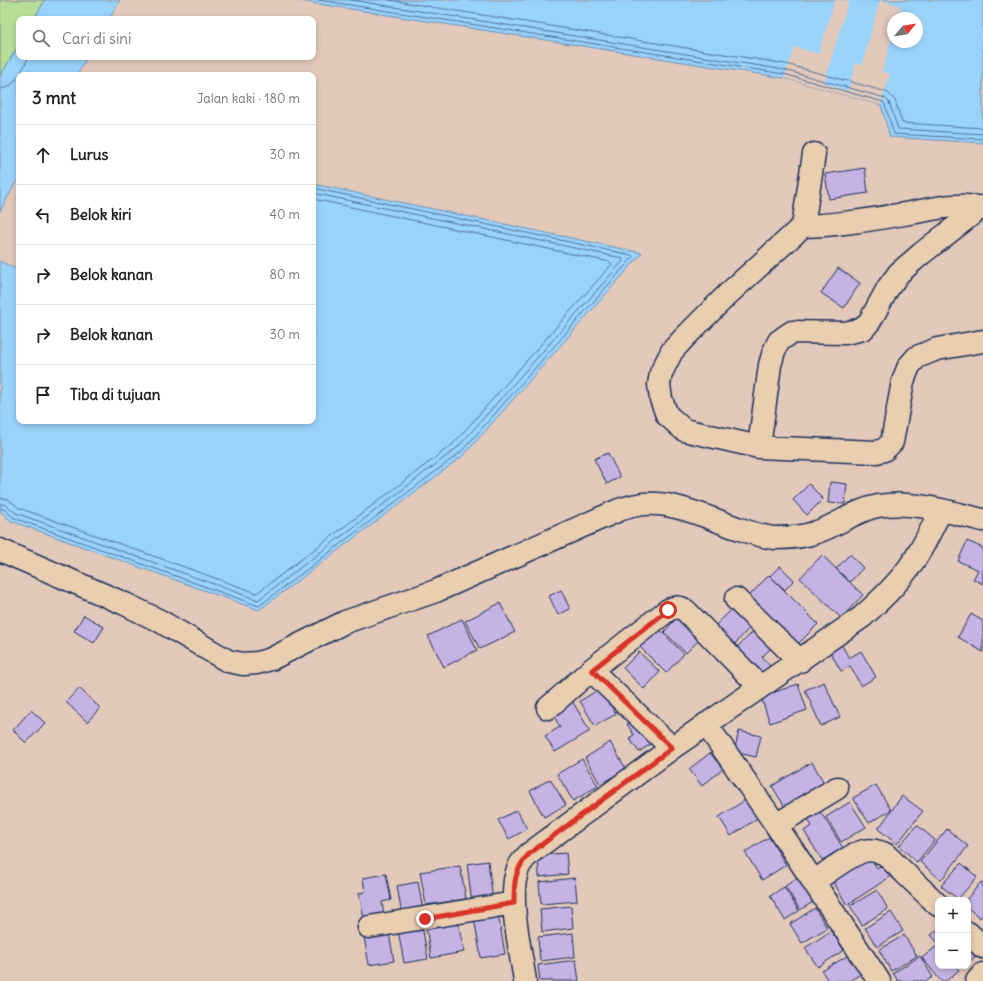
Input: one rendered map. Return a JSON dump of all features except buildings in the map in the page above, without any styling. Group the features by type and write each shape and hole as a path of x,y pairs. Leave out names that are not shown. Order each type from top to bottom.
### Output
{"street":[{"path":"804,226 814,154"},
{"path":"982,207 955,205 864,221 804,226 728,294 684,337 672,351 661,373 659,385 661,399 668,415 684,430 759,447 876,452 884,450 892,442 903,381 909,366 917,357 937,349 983,341"},
{"path":"759,447 770,365 779,341 792,332 845,333 863,329 870,321 888,288 899,273 982,207"},
{"path":"0,550 125,604 160,621 228,661 243,664 257,663 271,659 345,622 436,590 619,510 638,505 655,504 675,507 752,533 773,538 795,537 817,532 860,511 878,506 897,504 941,510 983,520"},
{"path":"525,981 514,903 514,883 522,862 529,854 672,748 862,617 884,598 903,575 920,550 941,510"},
{"path":"736,599 800,661"},
{"path":"548,708 592,670 668,610 674,607 682,608 686,611 760,687"},
{"path":"592,670 672,748"},
{"path":"706,724 776,825 879,981"},
{"path":"776,825 837,788"},
{"path":"813,882 851,857 864,851 876,850 885,854 935,902"},
{"path":"369,927 514,903"},
{"path":"971,936 983,947"},
{"path":"977,981 983,974"}],"green space":[{"path":"0,0 45,0 36,16 16,16 16,50 0,76"}],"water":[{"path":"45,0 120,0 111,16 36,16"},
{"path":"294,0 983,0 983,143 890,137 881,105 784,78"},
{"path":"16,50 16,60 85,60 79,72 16,72 16,182 0,211 0,76"},
{"path":"316,185 642,253 464,455 259,610 11,521 0,511 0,261 16,269 16,424 316,424"}],"pier":[{"path":"835,0 849,0 824,83 848,91 856,63 862,65 880,0 901,6 899,12 887,12 887,48 889,48 882,72 890,73 881,105 784,78 795,47 818,54"}],"route":[{"path":"425,919 514,903 514,883 522,862 529,854 672,748 622,702 592,670 643,628 668,610"}]}
